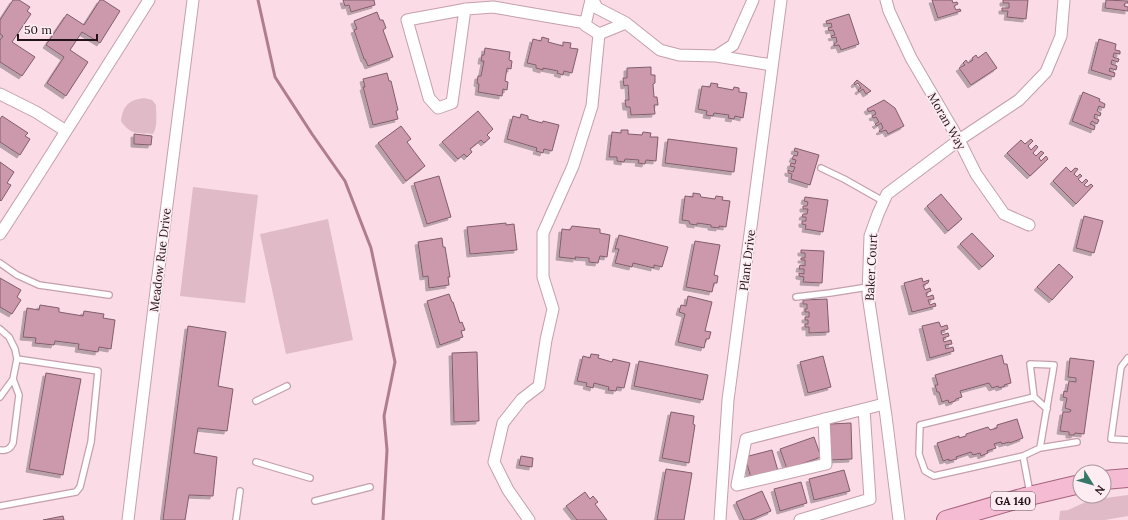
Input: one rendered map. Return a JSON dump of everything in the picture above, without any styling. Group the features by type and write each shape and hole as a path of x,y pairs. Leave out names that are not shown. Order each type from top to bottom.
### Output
{"main road":[{"path":"1112,479 1128,478"},
{"name":"GA 140","path":"946,520 1030,496 1072,486"}],"street":[{"path":"0,234 36,180 149,0"},
{"name":"Meadow Rue Drive","path":"128,520 193,0"},
{"path":"592,0 585,25 599,34"},
{"path":"592,0 596,8 626,23 660,50 679,55 716,56 772,65"},
{"path":"716,56 733,45 753,0"},
{"name":"Plant Drive","path":"720,520 728,400 780,0"},
{"name":"Moran Way","path":"886,0 889,11 911,58 959,140 976,174 1004,214 1029,225"},
{"name":"Baker Court","path":"899,520 899,511 868,295 870,236 886,194 959,140 1019,100 1046,72 1061,36 1064,0"},
{"path":"465,9 452,103 438,108 429,98 407,20 465,9 493,7 586,23"},
{"path":"599,34 626,23"},
{"path":"529,520 508,490 494,462 503,423 522,399 539,386 546,340 553,309 543,277 543,233 573,166 592,106 599,34"},
{"path":"0,94 36,112 66,131"},
{"path":"824,419 826,464 737,485 746,439 824,419 884,404"},
{"path":"800,520 870,499 864,409"}],"lane":[{"path":"821,168 883,201"},
{"path":"0,263 17,275 39,285 110,294"},
{"path":"796,296 830,293 868,287"},
{"path":"0,329 9,337 15,349 17,359 13,379 0,397"},
{"path":"1128,358 1121,367 1111,439 1128,440"},
{"path":"0,506 76,492 80,487 91,442 98,371 17,359"},
{"path":"1040,448 1047,409 1054,365 1030,364 1034,397 1047,409"},
{"path":"0,450 4,451 9,449 13,443 19,395 13,379"},
{"path":"256,401 288,386"},
{"path":"1034,397 920,425 920,454 925,471 934,476 1023,456 1040,448 1077,442"},
{"path":"1023,456 1030,496"},
{"path":"256,462 310,478"},
{"path":"316,501 370,487"},
{"path":"236,520 240,491"}],"shaded area":[{"path":"144,98 152,100 156,105 156,124 153,134 131,131 124,126 121,121 123,111 128,104 134,100"},
{"path":"193,187 258,195 245,303 180,296"},
{"path":"328,219 353,340 286,354 260,234"},
{"path":"1128,495 1128,516 1105,520 1059,520 1060,511 1068,510 1081,504 1112,504 1112,497"}],"building":[{"path":"13,0 19,0 30,7 27,11 31,14 12,42 35,57 22,76 0,62 0,40 3,36 0,34 0,20"},
{"path":"100,0 103,0 120,11 100,43 82,32 70,50 88,62 66,96 47,83 64,57 46,45 67,14 84,25"},
{"path":"343,0 374,0 375,5 351,12 349,5 345,6"},
{"path":"932,0 952,0 953,3 957,2 958,4 954,6 956,10 960,9 961,11 938,18"},
{"path":"1003,0 1028,0 1026,19 1007,17 1008,11 1002,11 1002,8 1009,8 1009,3 1003,3"},
{"path":"1106,0 1128,1 1128,3 1125,3 1124,6 1128,7 1128,11 1105,8"},
{"path":"377,12 380,20 383,20 386,28 383,30 393,57 368,66 354,30 357,29 354,21"},
{"path":"849,14 859,44 841,50 839,45 834,46 837,42 836,37 832,38 831,36 835,35 833,30 829,31 828,28 832,27 831,23 827,24 826,21"},
{"path":"542,37 549,39 548,42 563,46 563,42 571,43 570,48 578,49 572,73 564,71 563,75 557,73 558,71 543,68 543,70 536,68 536,65 527,63 533,39 541,41"},
{"path":"1099,39 1116,44 1115,50 1120,51 1120,54 1114,53 1113,57 1119,59 1118,62 1112,60 1111,64 1117,66 1116,70 1110,68 1109,71 1115,73 1114,77 1091,70"},
{"path":"485,48 510,52 509,60 512,61 511,69 507,68 505,81 508,82 507,90 503,89 502,96 478,92 478,76 481,76 484,61 481,61"},
{"path":"986,52 997,68 971,85 959,68 965,65 963,63 966,60 968,63 973,60 972,58 976,55 978,58"},
{"path":"651,67 651,75 655,75 655,83 653,84 654,97 657,97 658,105 654,105 655,114 631,115 630,107 626,107 625,100 629,100 628,85 624,86 623,78 627,78 627,68"},
{"path":"387,73 389,81 391,81 398,110 396,111 398,119 373,125 363,87 365,87 363,79"},
{"path":"857,80 871,91 866,94 863,89 859,92 858,90 861,88 858,83 855,85 854,83"},
{"path":"711,83 718,84 717,87 733,90 734,87 739,88 739,92 747,93 743,118 735,116 734,119 728,118 729,115 714,113 713,116 706,115 707,111 698,109 702,86 710,87"},
{"path":"1083,92 1100,99 1099,101 1105,104 1104,108 1099,106 1097,111 1101,113 1100,116 1095,114 1094,118 1099,120 1097,124 1092,121 1090,124 1095,126 1094,130 1072,121"},
{"path":"884,100 895,108 904,126 888,134 886,130 879,131 883,128 881,123 877,126 875,124 879,122 876,117 873,118 872,116 876,114 874,110 869,112 867,109"},
{"path":"478,111 493,129 487,135 490,138 484,143 481,140 470,149 472,152 467,157 464,154 458,159 442,142"},
{"path":"521,114 528,116 528,119 542,123 543,121 559,125 552,151 544,149 543,153 536,151 537,148 507,139 513,116 520,118"},
{"path":"2,116 28,133 25,136 30,139 20,155 0,142 0,119"},
{"path":"401,126 411,139 407,142 425,166 406,181 378,143"},
{"path":"621,130 628,130 628,134 642,135 643,132 651,133 650,137 658,137 656,161 646,160 645,164 638,163 639,160 625,159 624,162 617,161 617,157 609,157 612,132 621,133"},
{"path":"134,134 152,136 151,145 134,144"},
{"path":"668,139 737,148 734,172 665,163"},
{"path":"1031,139 1033,141 1028,146 1031,150 1036,145 1038,147 1033,153 1036,156 1041,151 1044,153 1039,158 1041,161 1046,156 1048,159 1030,176 1007,153 1021,140 1025,144"},
{"path":"795,148 819,155 810,185 791,179 792,174 788,173 788,170 793,172 795,167 790,166 791,163 795,164 796,160 792,159 794,155 797,156 798,152 794,151"},
{"path":"0,162 14,172 7,183 11,185 1,201 0,200"},
{"path":"1066,167 1071,172 1075,168 1078,169 1074,174 1077,177 1080,174 1082,176 1078,179 1082,183 1086,179 1088,181 1084,185 1087,187 1091,184 1093,186 1076,204 1053,181"},
{"path":"439,176 451,217 427,224 414,183"},
{"path":"693,193 700,194 701,197 715,199 716,196 723,197 722,200 730,201 726,227 711,227 711,225 697,223 697,225 690,224 689,221 682,220 685,196 693,197"},
{"path":"941,194 962,219 948,231 927,206"},
{"path":"805,197 828,200 823,232 805,229 806,225 802,224 802,221 806,221 806,217 802,217 803,214 807,214 808,209 803,209 803,206 807,206 808,202 804,201"},
{"path":"1084,216 1103,221 1094,253 1076,248"},
{"path":"506,223 506,225 514,224 517,250 470,254 467,227"},
{"path":"572,226 600,229 600,233 610,235 607,257 600,256 598,263 589,262 589,258 575,257 576,259 559,257 562,229 570,230"},
{"path":"972,233 994,256 982,267 960,244"},
{"path":"619,235 668,247 662,267 654,265 654,268 633,263 632,267 615,263 619,249 615,249"},
{"path":"442,238 450,277 448,277 449,285 429,288 428,276 423,277 418,242"},
{"path":"695,241 720,245 714,275 718,276 717,283 714,283 712,292 686,287"},
{"path":"801,250 824,251 822,283 803,282 804,277 799,276 799,273 804,274 804,269 799,269 800,265 805,266 805,260 801,260 801,258 805,258 805,253 801,253"},
{"path":"1059,264 1073,277 1052,300 1037,287"},
{"path":"0,278 21,290 17,297 21,300 12,314 0,307"},
{"path":"922,278 923,282 929,280 928,283 923,285 925,290 930,288 931,291 926,293 927,297 933,295 934,299 928,300 930,305 935,303 936,306 912,312 904,283"},
{"path":"449,294 460,323 462,322 465,330 461,331 463,337 440,345 427,301"},
{"path":"688,296 712,302 705,331 711,332 709,339 706,339 704,348 678,342 685,314 679,312 681,305 686,306"},
{"path":"827,299 829,332 809,333 809,327 805,327 805,324 808,324 808,320 805,320 805,317 809,317 809,312 805,312 805,309 807,309 807,304 803,304 803,300"},
{"path":"40,305 59,308 59,312 83,316 84,311 104,314 103,318 115,320 111,349 99,347 98,352 78,349 79,344 55,341 54,345 35,343 36,338 23,337 27,308 39,310"},
{"path":"939,322 941,327 947,325 948,329 941,331 942,335 948,333 949,336 943,338 944,342 951,340 952,344 945,345 946,349 953,347 954,351 930,358 922,326"},
{"path":"188,326 226,332 218,386 233,389 227,431 198,428 194,453 217,457 213,496 189,495 185,520 163,520"},
{"path":"477,352 479,421 454,422 452,353"},
{"path":"591,354 599,355 598,358 612,362 613,359 630,363 624,388 617,387 616,391 608,390 609,387 594,383 593,388 586,386 587,383 577,381 583,356 590,358"},
{"path":"1002,355 1004,364 1007,364 1011,383 999,388 998,386 992,388 989,383 960,391 962,397 956,399 955,401 949,403 948,400 942,402 935,385 938,385 935,375"},
{"path":"823,356 831,387 808,393 800,362"},
{"path":"1070,358 1094,361 1084,434 1075,433 1074,435 1069,435 1069,432 1060,431 1063,412 1070,412 1071,410 1065,408 1067,398 1063,397 1064,391 1067,392 1069,381 1076,382 1076,378 1068,377"},
{"path":"639,361 708,375 703,400 634,386"},
{"path":"46,373 81,379 63,475 29,469"},
{"path":"671,412 694,416 693,424 695,425 689,463 662,458"},
{"path":"1017,419 1023,438 1010,443 1002,444 1001,442 994,444 996,448 987,451 988,453 981,456 980,453 973,455 971,452 956,457 957,459 943,461 937,443 959,436 959,438 966,436 966,434 988,427 990,430 997,428 997,425"},
{"path":"851,423 852,459 830,460 830,424"},
{"path":"814,437 821,457 787,469 780,449"},
{"path":"772,450 778,471 751,478 745,457"},
{"path":"521,456 533,458 532,467 519,465"},
{"path":"666,469 692,473 684,520 657,520"},
{"path":"844,470 850,491 814,500 809,479"},
{"path":"801,482 807,503 780,511 774,489"},
{"path":"762,491 771,511 750,520 744,520 736,502"},
{"path":"585,492 590,499 593,496 598,502 595,504 607,520 577,520 566,506"},
{"path":"63,516 64,520 43,520"}],"waterway":[{"path":"258,0 275,77 345,181 371,248 395,362 384,416 387,450 383,520"}]}
